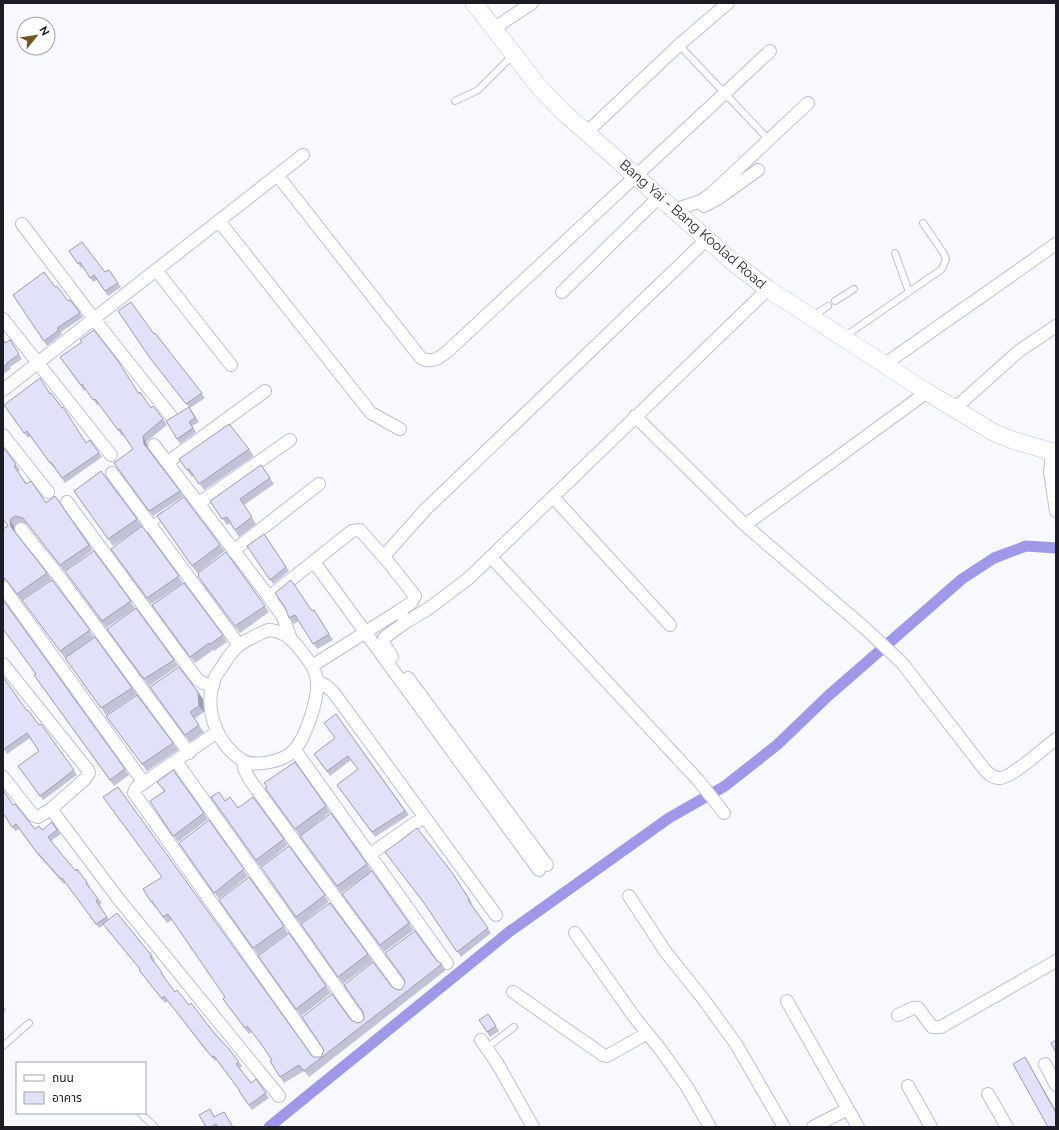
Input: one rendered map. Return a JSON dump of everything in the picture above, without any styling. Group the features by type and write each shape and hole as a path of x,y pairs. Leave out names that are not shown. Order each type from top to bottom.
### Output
{"street":[{"name":"Bang Yai - Bang Koolad Road","path":"474,3 539,87 586,132 658,196 707,239 768,289 927,392 993,432 1012,440 1054,452"},
{"path":"493,29 532,3"},
{"path":"586,132 679,45 728,3"},
{"path":"278,176 421,358 426,361 438,358 449,350 770,51"},
{"path":"674,210 691,204 711,194 808,103"},
{"path":"3,390 303,155"},
{"path":"691,204 701,206 709,204 758,170"},
{"path":"562,292 658,196"},
{"path":"219,221 371,413 400,429"},
{"path":"22,224 94,319 171,416"},
{"path":"384,556 425,510 707,239"},
{"path":"885,364 1056,244"},
{"path":"156,270 231,364"},
{"path":"314,562 365,633 543,868 386,648 383,642 384,638 406,622 428,609 469,578 768,289"},
{"path":"3,319 111,456"},
{"path":"954,409 1019,351 1056,326"},
{"path":"168,462 265,391"},
{"path":"745,526 927,392"},
{"path":"635,416 745,526 867,630 902,663 985,770 992,776 998,778 1009,775 1056,739"},
{"path":"3,435 48,492"},
{"path":"192,500 290,440"},
{"path":"154,444 230,553 269,597 283,617 291,639 312,666 317,681 312,715 295,750 280,759 260,764 243,761 222,741 216,732 211,699 214,679 232,652 239,645 268,630 279,632 291,639"},
{"path":"1054,452 1050,472 1056,511"},
{"path":"112,473 191,583 239,645"},
{"path":"230,553 319,484"},
{"path":"553,497 670,626"},
{"path":"67,502 146,610 184,668 203,683 213,686"},
{"path":"21,529 61,579 188,753"},
{"path":"269,597 352,531 357,530 363,531 414,596 411,603 312,666"},
{"path":"491,557 707,789 722,809"},
{"path":"3,587 22,605 105,721 144,782"},
{"path":"399,611 406,622"},
{"path":"3,664 89,773 86,779 51,809 40,816 35,816 3,777"},
{"path":"317,681 325,685 334,693 496,914"},
{"path":"216,732 188,753 144,782 136,788 134,793 177,849 258,961 301,1022 321,1057"},
{"path":"295,750 335,814 369,854 377,872 419,932 447,963"},
{"path":"176,761 213,822 256,875 361,1022"},
{"path":"243,761 244,768 250,780 402,989"},
{"path":"51,809 117,897 279,1096"},
{"path":"369,854 424,817"},
{"path":"630,896 665,951 704,1000 736,1044 784,1127"},
{"path":"575,933 646,1034 660,1049 687,1086 710,1127"},
{"path":"898,1015 913,1008 918,1008 932,1027 941,1027 1056,961"},
{"path":"513,992 603,1055 607,1056 646,1034"},
{"path":"787,1001 858,1127"},
{"path":"483,1044 533,1127"},
{"path":"1045,1064 1056,1085"},
{"path":"908,1086 931,1127"},
{"path":"988,1094 1007,1127"},
{"path":"813,1127 848,1109"}],"lane":[{"path":"679,45 726,92 769,140"},
{"path":"456,101 478,90 513,54"},
{"path":"843,338 942,269 945,264 944,254 923,223"},
{"path":"895,253 909,292"},
{"path":"835,301 854,289"},
{"path":"811,317 828,306"},
{"path":"131,538 167,513"},
{"path":"3,1046 29,1023"},
{"path":"483,1044 514,1027"},
{"path":"141,1114 155,1127"}],"building":[{"path":"82,242 105,272 109,270 118,283 105,291 94,275 90,278 80,262 78,264 69,251"},
{"path":"44,272 55,287 57,286 68,301 70,300 80,313 57,328 59,330 44,341 13,295"},
{"path":"131,302 154,334 155,333 202,393 186,404 150,358 118,311"},
{"path":"94,330 118,361 139,394 140,392 151,408 153,406 163,419 143,436 144,444 180,491 149,511 114,463 133,449 120,429 118,430 95,399 93,400 60,357 82,342 80,340"},
{"path":"3,339 5,343 10,340 19,354 3,367"},
{"path":"40,378 50,394 51,393 62,408 63,407 86,443 90,440 99,453 62,478 27,431 24,433 4,405"},
{"path":"189,407 195,418 189,422 193,428 177,439 166,421"},
{"path":"229,424 249,449 199,484 189,469 187,470 179,459"},
{"path":"3,447 16,464 14,466 26,484 31,481 46,503 55,496 89,545 60,565 23,518 15,516 10,520 11,527 47,573 17,594 3,576 3,529 8,526 3,519"},
{"path":"261,465 270,478 240,499 252,517 235,530 227,517 222,519 210,501"},
{"path":"101,471 137,519 108,539 74,491"},
{"path":"184,497 220,545 192,566 157,516"},
{"path":"142,526 179,576 147,598 111,549"},
{"path":"264,534 286,567 270,580 247,546"},
{"path":"94,551 131,601 102,621 65,571"},
{"path":"226,552 265,606 235,626 198,576 198,573"},
{"path":"52,580 90,630 60,651 22,600"},
{"path":"291,580 312,611 314,610 329,634 313,644 295,615 289,618 285,607 275,593"},
{"path":"184,583 223,635 190,657 152,605"},
{"path":"3,600 125,769 110,780 34,675 36,674 3,629"},
{"path":"136,608 174,660 144,679 107,629"},
{"path":"95,637 132,688 101,708 65,658"},
{"path":"179,667 198,692 199,706 190,712 199,725 185,735 150,687"},
{"path":"3,677 27,711 28,710 39,725 41,724 74,770 40,796 18,766 39,751 27,733 4,749 3,748"},
{"path":"137,695 173,743 142,764 106,716"},
{"path":"336,714 405,811 372,832 337,785 358,769 348,756 327,771 314,754 335,738 324,723"},
{"path":"295,762 326,806 295,829 265,788 267,787 264,783"},
{"path":"173,770 204,813 173,836 150,801 165,791 157,782"},
{"path":"118,787 313,1057 321,1057 324,1050 302,1017 332,994 351,1020 357,1023 361,1022 364,1019 363,1012 344,985 373,962 392,987 398,990 402,989 405,982 404,979 385,953 415,931 437,961 442,964 304,1071 299,1065 280,1077 270,1061 272,1060 259,1041 247,1026 245,1028 223,999 225,997 168,914 163,917 143,889 162,877 103,797"},
{"path":"3,790 13,805 15,804 35,829 39,826 42,830 52,822 57,830 48,837 87,882 86,883 98,899 96,901 107,917 96,924 62,878 61,879 35,850 16,824 12,827 3,813"},
{"path":"219,792 225,801 230,797 238,808 253,797 284,839 256,860 211,797"},
{"path":"331,813 367,864 337,886 300,836"},
{"path":"209,820 244,869 214,893 179,843"},
{"path":"417,828 451,871 469,899 468,900 488,928 457,952 424,903 385,852"},
{"path":"289,846 325,895 296,917 261,867"},
{"path":"372,871 409,923 380,945 342,894"},
{"path":"249,877 284,926 253,948 219,900"},
{"path":"330,903 368,954 338,977 301,924"},
{"path":"117,913 152,956 150,957 175,992 177,990 189,1005 191,1003 239,1062 236,1064 251,1083 256,1079 266,1093 249,1105 214,1056 212,1057 164,996 162,999 139,970 140,969 103,924"},
{"path":"289,933 326,986 296,1009 258,956"},
{"path":"488,1014 496,1026 487,1032 479,1020"},
{"path":"1056,1040 1056,1053 1051,1043"},
{"path":"1025,1057 1056,1113 1056,1127 1048,1127 1013,1064"},
{"path":"210,1109 214,1117 224,1112 233,1127 218,1127 216,1124 211,1127 206,1127 199,1115"}],"waterway":[{"path":"269,1127 509,932 669,818 725,786 777,745 828,696 962,579 994,558 1026,546 1056,548"}]}
